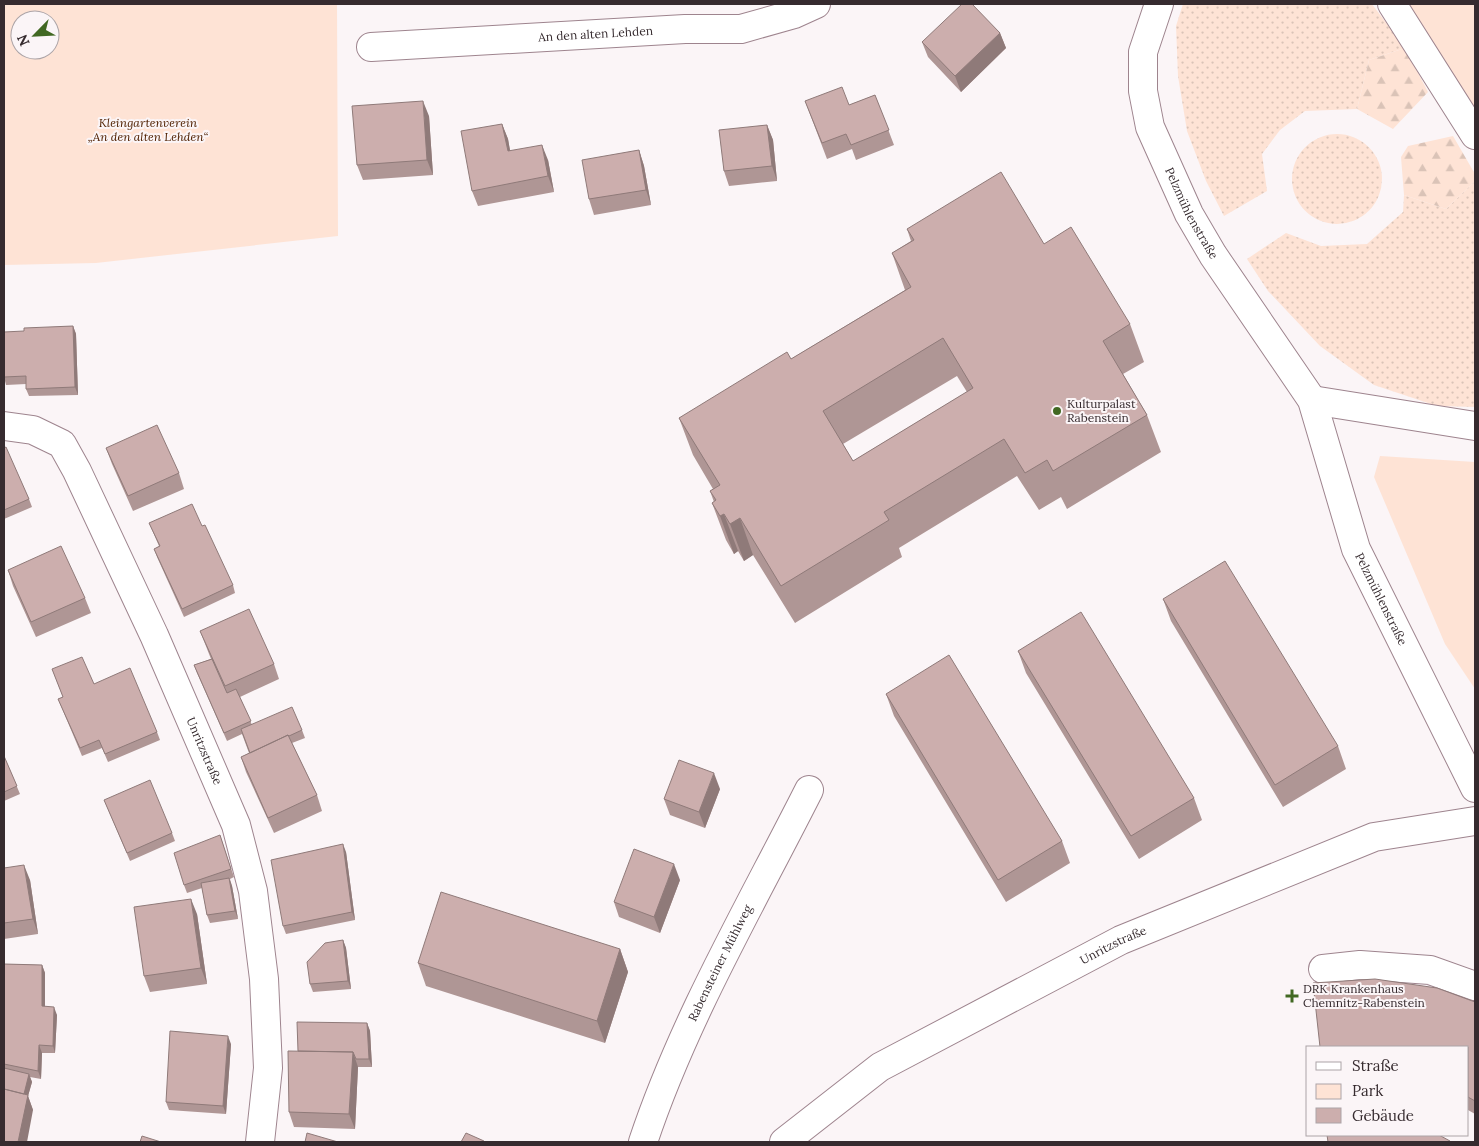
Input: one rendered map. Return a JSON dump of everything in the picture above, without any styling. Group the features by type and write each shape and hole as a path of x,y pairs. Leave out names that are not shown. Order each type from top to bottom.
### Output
{"street":[{"name":"An den alten Lehden","path":"371,47 685,29 742,29 794,14 816,4"},
{"name":"Pelzmühlenstraße","path":"1159,4 1143,52 1143,91 1150,127 1198,230 1312,400 1356,549 1475,788"},
{"path":"1392,4 1475,136"},
{"path":"1312,400 1475,426"},
{"name":"Unritzstraße","path":"4,426 33,430 62,444 77,471 154,636 236,825 253,891 264,979 268,1068 260,1142"},
{"name":"Rabensteiner Mühlweg","path":"643,1142 660,1092 695,1015 809,790"},
{"name":"Unritzstraße","path":"784,1142 880,1067 1121,940 1374,837 1475,821"},
{"path":"1323,969 1360,965 1430,970 1475,986"}],"green space":[{"name":"Kleingartenverein „An den alten Lehden“","path":"4,4 337,4 338,236 96,263 4,265"},
{"path":"1183,4 1372,4 1405,48 1369,60 1357,109 1305,111 1280,130 1262,154 1267,191 1224,216 1206,181 1187,131 1178,76 1176,26"},
{"path":"1405,4 1475,4 1475,111"},
{"path":"1405,48 1428,92 1393,129 1357,109 1369,60"},
{"path":"1337,134 1354,138 1369,147 1378,162 1382,179 1378,196 1369,211 1354,220 1337,224 1320,220 1305,211 1296,196 1292,179 1296,162 1305,147 1320,138"},
{"path":"1453,136 1475,174 1475,181 1446,209 1404,195 1401,157 1408,146"},
{"path":"1475,181 1475,407 1437,406 1374,385 1320,346 1268,291 1247,259 1286,233 1321,246 1367,244 1403,212 1404,195 1446,209"},
{"path":"1380,456 1475,462 1475,689 1445,644 1374,477"}],"building":[{"path":"962,4 972,4 1000,33 955,76 922,42"},
{"path":"842,87 849,105 875,95 889,130 851,145 846,134 822,143 805,101"},
{"path":"423,101 427,160 357,165 352,106"},
{"path":"502,124 508,151 542,145 548,176 472,191 461,131"},
{"path":"767,125 772,166 724,171 719,130"},
{"path":"639,150 646,190 589,199 582,160"},
{"name":"Kulturpalast Rabenstein","path":"1001,172 1044,244 1071,227 1130,324 1103,341 1147,415 1053,471 1047,460 1025,473 1004,439 884,512 889,520 781,586 740,518 730,524 724,514 720,516 712,503 716,500 710,491 720,485 679,418 787,352 791,359 911,287 892,253 914,240 907,229","holes":["943,338 973,388 853,461 823,411"]},
{"path":"73,326 75,387 26,389 26,376 4,377 4,332 24,331 24,328"},
{"path":"157,425 179,473 128,496 106,448"},
{"path":"6,447 29,499 4,510 4,448"},
{"path":"192,504 202,526 205,525 233,585 182,609 154,549 160,546 149,523"},
{"path":"61,546 85,598 31,622 8,570"},
{"path":"1225,561 1338,746 1275,785 1163,599"},
{"path":"249,609 274,664 225,686 200,631"},
{"path":"1081,612 1194,798 1131,836 1018,651"},
{"path":"949,655 1062,841 998,880 886,694"},
{"path":"82,657 94,684 130,668 157,732 105,754 99,740 80,748 58,699 63,697 52,669"},
{"path":"212,659 227,693 236,689 251,721 224,733 194,665"},
{"path":"292,707 302,730 250,753 241,729"},
{"path":"288,735 317,795 268,818 241,757"},
{"path":"4,756 17,786 4,792"},
{"path":"679,760 714,773 699,812 664,799"},
{"path":"150,780 172,833 127,853 104,800"},
{"path":"220,835 231,869 184,885 174,853"},
{"path":"343,844 352,912 283,926 271,860"},
{"path":"634,849 674,864 654,917 614,902"},
{"path":"24,865 33,919 4,923 4,868"},
{"path":"229,878 235,911 207,915 201,883"},
{"path":"441,892 620,949 597,1021 418,963"},
{"path":"191,899 201,968 144,976 134,907"},
{"path":"343,940 348,981 310,984 307,962 325,943"},
{"path":"4,964 42,965 42,1006 54,1007 53,1046 39,1045 38,1071 4,1064"},
{"path":"1375,979 1437,988 1475,1002 1475,1101 1469,1098 1469,1046 1320,1046 1313,983"},
{"path":"297,1022 367,1023 369,1059 356,1059 353,1052 298,1051"},
{"path":"170,1031 228,1036 223,1106 166,1102"},
{"path":"288,1051 353,1052 349,1114 289,1112"},
{"path":"4,1068 29,1074 24,1094 4,1089"},
{"path":"4,1089 28,1095 18,1142 4,1142"},
{"path":"307,1133 338,1142 305,1142"},
{"path":"466,1133 484,1141 461,1142"},
{"path":"142,1136 161,1142 140,1142"},
{"path":"1327,1136 1441,1136 1450,1141 1450,1142 1328,1142"}],"place":[{"name":"Kulturpalast Rabenstein","path":"1057,411"},
{"name":"DRK Krankenhaus Chemnitz-Rabenstein","path":"1292,996"}]}
